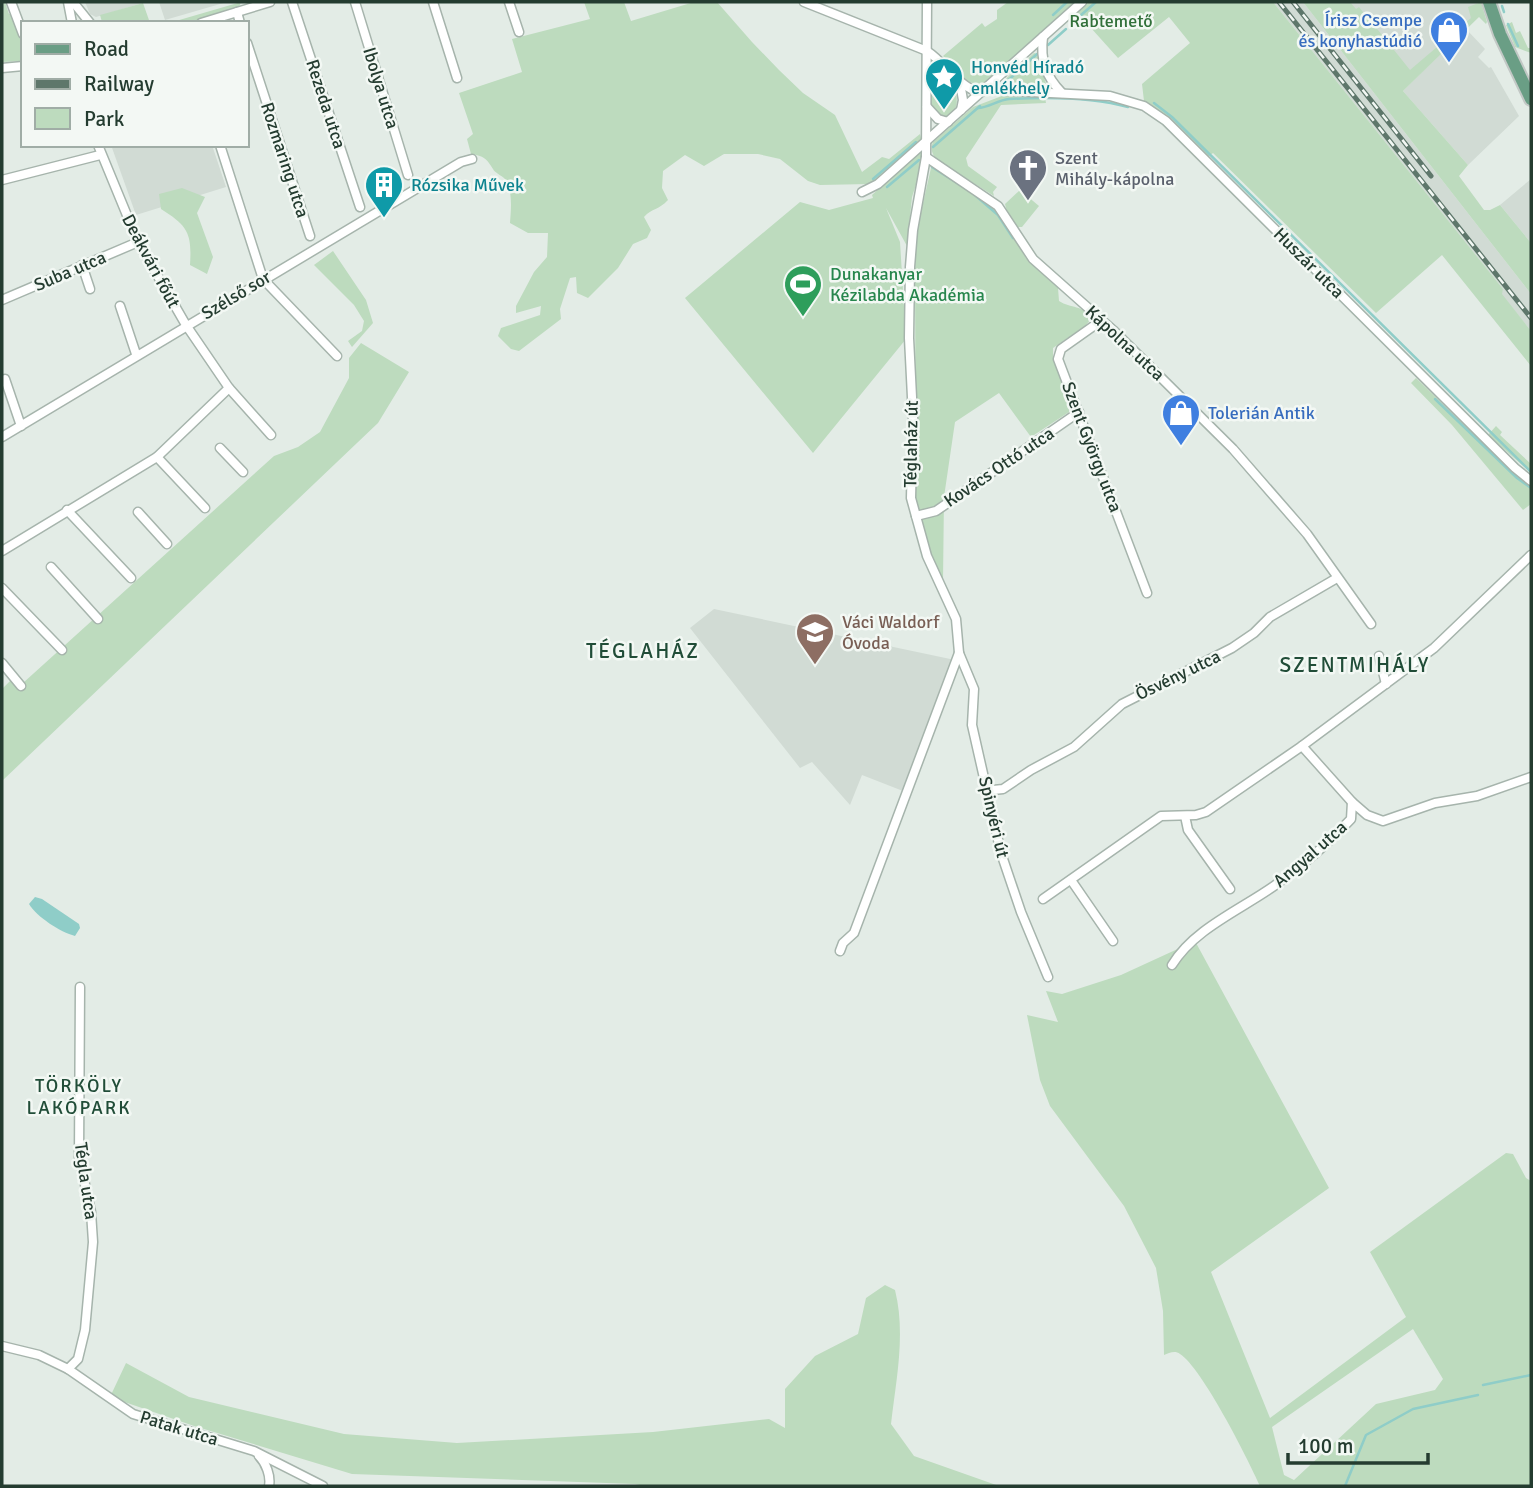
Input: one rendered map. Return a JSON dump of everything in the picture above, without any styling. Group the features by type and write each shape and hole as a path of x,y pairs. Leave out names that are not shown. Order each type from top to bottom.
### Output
{"main road":[{"path":"1491,3 1505,46 1531,99"}],"street":[{"path":"11,2 21,29"},
{"path":"70,2 72,21"},
{"path":"70,2 88,21"},
{"path":"208,21 270,2"},
{"name":"Rezeda utca","path":"292,2 360,207"},
{"name":"Ibolya utca","path":"355,2 408,175"},
{"path":"433,2 457,78"},
{"path":"509,2 519,32"},
{"path":"804,2 927,51 945,64 960,83 963,100 961,110"},
{"path":"926,157 927,2"},
{"path":"862,191 878,184 1082,2"},
{"path":"237,12 239,21"},
{"path":"1043,37 1043,63 1054,85 1062,93"},
{"name":"Rozmaring utca","path":"248,46 310,236"},
{"path":"2,68 21,66"},
{"name":"Huszár utca","path":"960,83 971,89 984,91 1111,96 1144,106 1167,121 1531,481"},
{"path":"926,104 932,114 948,122"},
{"name":"Deákvári főút","path":"98,147 138,242 186,325 229,388 271,435"},
{"path":"221,147 263,279 337,356"},
{"path":"2,180 100,155"},
{"name":"Kápolna utca","path":"926,157 999,206 1033,259 1102,320 1233,449 1307,534 1371,624"},
{"name":"Téglaház út","path":"840,951 843,943 854,933 959,653 956,619 927,556 911,498 911,267 913,230 926,157"},
{"name":"Szélső sor","path":"2,437 136,354 461,162 472,159"},
{"name":"Suba utca","path":"2,300 138,242"},
{"path":"82,265 90,289"},
{"path":"120,306 136,354"},
{"name":"Szent György utca","path":"1102,320 1061,349 1058,354 1147,593"},
{"path":"5,379 21,426"},
{"path":"2,551 157,457 229,388"},
{"name":"Kovács Ottó utca","path":"915,516 936,511 1079,412"},
{"path":"220,448 243,472"},
{"path":"157,457 205,508"},
{"path":"67,510 131,578"},
{"path":"138,512 167,544"},
{"path":"1043,899 1161,816 1185,816 1206,812 1302,747 1434,648 1531,555"},
{"path":"51,567 98,619"},
{"name":"Ösvény utca","path":"986,785 993,790 1003,789 1074,747 1122,704 1232,648 1254,633 1270,617 1337,578"},
{"path":"2,588 62,650"},
{"name":"Spinyéri út","path":"959,653 974,689 972,725 1001,853 1021,912 1048,976"},
{"path":"1379,656 1386,684"},
{"path":"2,663 21,686"},
{"path":"1302,747 1352,802"},
{"name":"Angyal utca","path":"1352,802 1367,815 1382,821 1435,803 1477,796 1531,777"},
{"name":"Angyal utca","path":"1172,965 1181,949 1190,942 1275,886 1327,845 1351,819 1352,802"},
{"path":"1185,816 1188,830 1230,889"},
{"path":"1071,880 1114,941"},
{"name":"Tégla utca","path":"68,1369 78,1359 85,1330 93,1249 91,1212 79,1157 80,988"},
{"name":"Patak utca","path":"2,1346 39,1355 68,1369 133,1414 254,1451 323,1486"},
{"path":"254,1451 264,1462 269,1486"}],"shaded area":[{"path":"85,2 146,2 96,17 90,14"},
{"path":"159,2 227,2 165,20"},
{"path":"1273,2 1303,2 1531,294 1531,331 1501,294 1503,289"},
{"path":"1333,2 1477,2 1480,12 1401,88"},
{"path":"1466,29 1485,49 1478,57 1491,67 1519,116 1468,165 1403,91"},
{"path":"112,147 213,147 226,187 136,215"},
{"path":"1531,179 1531,243 1500,205"},
{"path":"714,609 955,660 903,791 862,775 850,805 812,762 800,768 690,628"}],"green space":[{"path":"2,2 5,2 9,14 13,14 21,30 21,61 2,62"},
{"path":"241,2 239,7 194,21 176,21"},
{"path":"584,2 624,2 631,21 694,2 717,2 803,93 835,115 862,172 882,157 889,159 920,134 922,141 869,184 820,185 808,181 780,159 758,154 724,154 704,166 685,155 663,171 662,188 668,200 644,217 651,230 647,238 633,244 618,268 588,298 577,293 576,277 570,278 560,309 561,319 519,351 511,349 498,336 501,328 540,315 541,306 516,313 516,306 534,272 547,257 548,233 528,233 510,223 511,200 508,184 484,158 471,154 467,139 473,134 459,93 522,72 512,39 590,19"},
{"path":"1008,2 1083,2 985,84 965,79 943,56 982,23 985,27 997,19 997,10"},
{"name":"Rabtemető","path":"1089,2 1273,2 1503,289 1502,294 1531,331 1531,366 1442,255 1376,313 1213,153 1205,159 1144,101 1142,84 1190,43 1169,17 1118,58 1082,18 1073,25 1068,21"},
{"path":"1303,2 1350,2 1356,9 1359,7 1371,22 1371,26 1374,25 1410,70 1471,18 1468,7 1481,2 1486,24 1479,17 1403,91 1468,165 1459,176 1484,210 1500,205 1531,243 1531,294"},
{"path":"143,3 149,21 102,21 100,15"},
{"path":"1512,22 1516,33 1520,31 1528,48 1531,48 1531,53 1515,47 1506,25"},
{"path":"1034,53 1037,54 1047,87 1001,87 1000,84"},
{"path":"933,64 951,82 957,98 953,113 946,119 940,118 930,108"},
{"path":"1002,96 1045,98 1046,103 1001,105 966,158 968,166 997,187 993,192 994,196 937,160 932,147 933,142 973,107"},
{"name":"Dunakanyar Kézilabda Akadémia","path":"922,150 921,169 912,197 907,246 886,208 900,242 906,339 813,453 685,298 800,202 829,210 873,198 872,195"},
{"path":"931,168 936,168 993,207 1002,217 1026,258 1058,288 1059,301 1081,309 1091,319 1053,348 1053,358 1071,405 1069,412 1031,437 999,393 955,422 944,497 943,581 916,518 915,269 917,230"},
{"path":"182,188 205,197 197,213 213,257 207,274 190,265 190,245 186,231 177,220 161,209 159,194"},
{"path":"1020,190 1039,206 1022,227 1018,227 1007,212 1005,204"},
{"path":"333,251 366,300 373,323 352,347 348,341 362,331 364,321 354,305 314,265"},
{"path":"361,343 409,372 378,423 2,781 2,689 15,676 23,683 274,456 298,447 320,432 349,378 349,358"},
{"path":"1416,378 1512,471 1531,485 1531,504 1523,510 1452,425 1411,383"},
{"path":"1496,426 1502,432 1500,435 1531,464 1531,473 1488,435"},
{"path":"1195,941 1329,1188 1211,1272 1270,1418 1406,1317 1370,1252 1506,1153 1513,1154 1526,1178 1531,1181 1531,1486 1260,1486 1224,1415 1200,1377 1178,1353 1164,1355 1163,1311 1156,1268 1124,1206 1050,1106 1040,1080 1027,1015 1058,1022 1046,991 1062,994 1121,975","holes":["1413,1329 1443,1379 1435,1390 1376,1404 1294,1480 1284,1475 1272,1427"]},
{"path":"885,1285 895,1290 900,1323 891,1424 914,1456 999,1486 644,1486 352,1474 194,1426 110,1397 126,1363 189,1397 344,1434 457,1443 653,1432 769,1419 785,1428 785,1389 815,1356 858,1334 866,1298"}],"water":[{"path":"35,897 79,924 80,928 75,936 56,928 37,914 29,904"}],"waterway":[{"path":"1053,15 1067,2"},
{"path":"1073,22 1096,2"},
{"path":"1502,6 1504,12"},
{"path":"1508,24 1518,46"},
{"path":"1048,45 1066,29"},
{"path":"1003,85 1037,54"},
{"path":"978,108 1005,100 1038,98 1069,98 1128,107"},
{"path":"1154,103 1172,117 1531,472"},
{"path":"933,147 980,106"},
{"path":"873,179 916,142"},
{"path":"887,187 919,160"},
{"path":"932,167 965,188"},
{"path":"976,196 998,215 1013,238"},
{"path":"1435,399 1517,478 1531,488"},
{"path":"1483,1385 1531,1375"},
{"path":"1345,1486 1366,1435 1413,1409 1478,1395"}],"railway":[{"path":"1279,2 1531,318"},
{"path":"1293,2 1431,176"}],"place":[{"name":"Írisz Csempe és konyhastúdió","path":"1449,64"},
{"name":"Honvéd Híradó emlékhely","path":"944,111"},
{"name":"Szent Mihály-kápolna","path":"1028,202"},
{"name":"Rózsika Művek","path":"384,219"},
{"name":"Dunakanyar Kézilabda Akadémia","path":"803,318"},
{"name":"Tolerián Antik","path":"1181,447"},
{"name":"Váci Waldorf Óvoda","path":"815,666"}],"district":[{"name":"TÉGLAHÁZ","path":"643,651"},
{"name":"SZENTMIHÁLY","path":"1355,665"},
{"name":"TÖRKÖLY LAKÓPARK","path":"79,1097"}]}
